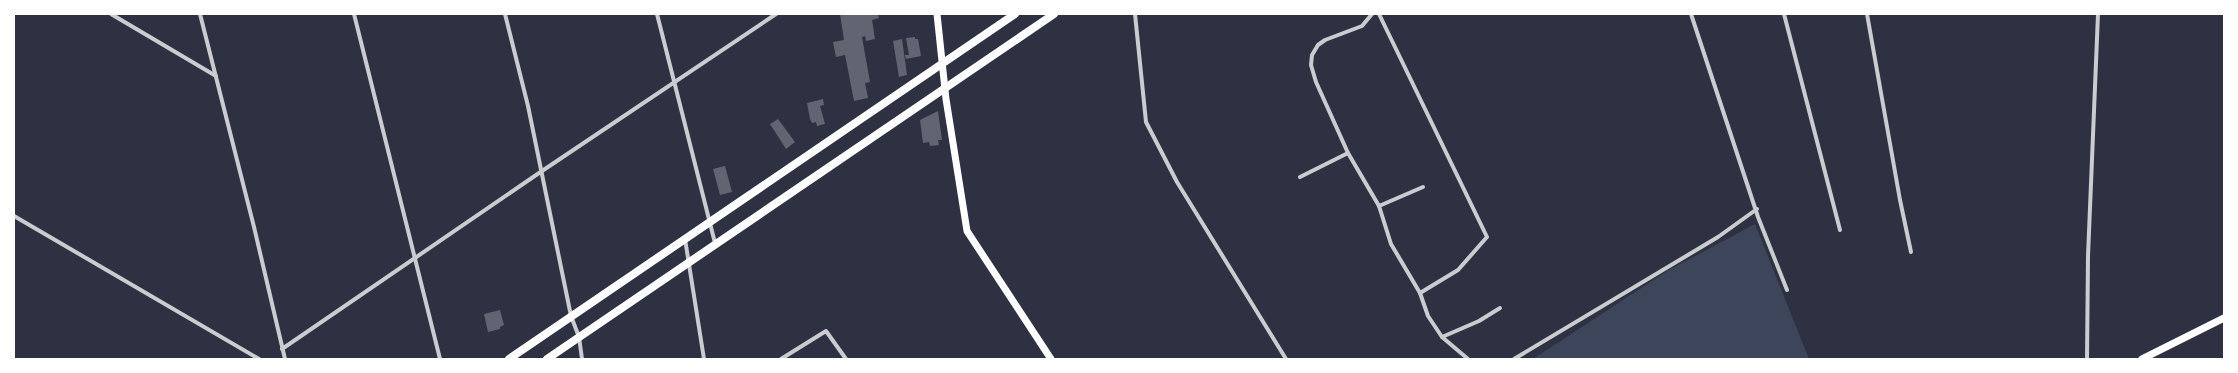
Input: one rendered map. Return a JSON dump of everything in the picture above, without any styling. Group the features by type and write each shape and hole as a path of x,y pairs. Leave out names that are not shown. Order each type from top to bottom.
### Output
{"main road":[{"path":"937,14 944,62 945,88 967,231 1051,359"},
{"path":"509,359 1015,14"},
{"path":"546,359 1054,14"},
{"path":"2142,359 2224,318"}],"street":[{"path":"111,14 216,76"},
{"path":"200,14 285,359"},
{"path":"354,14 440,359"},
{"path":"505,14 542,171 571,316 579,337 582,359"},
{"path":"657,14 715,243"},
{"path":"282,349 542,171 776,14"},
{"path":"1135,14 1146,122 1177,182 1286,359"},
{"path":"1372,14 1362,26 1324,40 1318,45 1312,55 1311,65 1316,82 1348,153 1379,206 1391,244 1420,293 1428,316 1442,336 1468,359"},
{"path":"1379,14 1487,237 1458,270 1420,293"},
{"path":"1691,14 1756,209 1787,290"},
{"path":"1784,14 1840,230"},
{"path":"1867,14 1900,200 1911,252"},
{"path":"2087,359 2088,256 2098,14"},
{"path":"1300,177 1348,153"},
{"path":"1379,206 1423,187"},
{"path":"1514,359 1718,237 1756,209"},
{"path":"14,216 259,359"},
{"path":"685,239 704,359"},
{"path":"1442,336 1479,321 1500,308"},
{"path":"781,359 826,331 846,359"}],"shaded area":[{"path":"1755,224 1809,359 1533,359 1667,271"}],"building":[{"path":"840,14 878,14 879,18 872,20 875,39 866,41 865,36 862,37 870,82 865,83 868,98 854,101 845,55 836,57 833,42 844,40"},
{"path":"915,37 915,39 918,39 921,56 906,59 905,55 909,55 906,38"},
{"path":"902,39 907,75 899,77 893,41"},
{"path":"823,99 824,105 820,106 825,124 817,126 816,122 812,123 810,119 807,103"},
{"path":"938,111 942,140 938,140 939,145 930,146 929,142 923,143 920,120"},
{"path":"778,119 795,142 786,149 770,124"},
{"path":"725,166 732,192 720,195 713,169"},
{"path":"500,310 504,325 500,327 500,329 488,332 484,314"}]}
